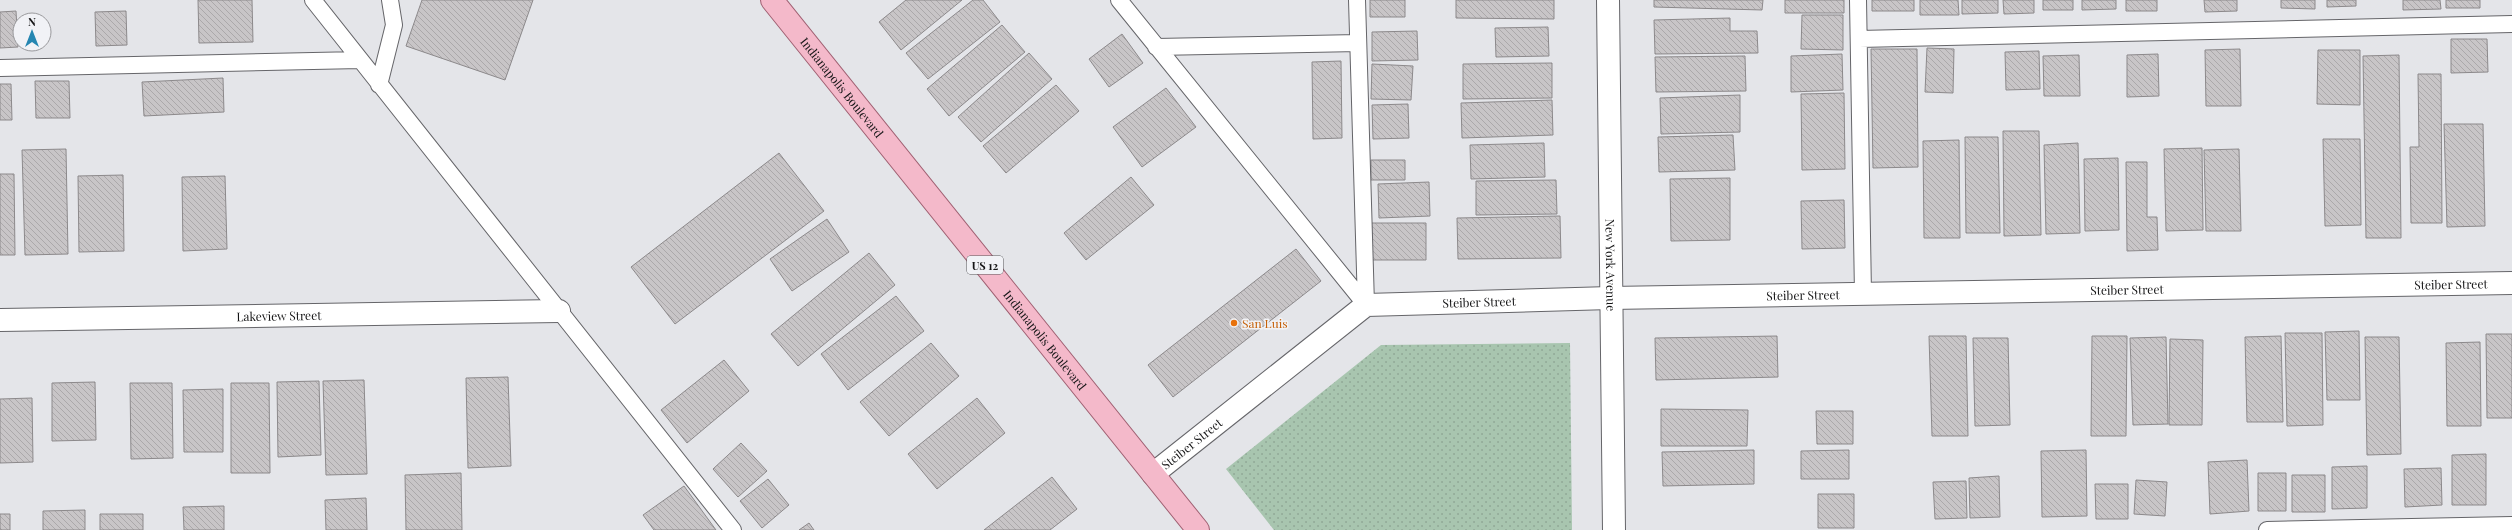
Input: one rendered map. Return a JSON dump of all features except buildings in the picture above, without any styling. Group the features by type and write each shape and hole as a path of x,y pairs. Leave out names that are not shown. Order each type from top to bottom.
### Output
{"main road":[{"name":"Indianapolis Boulevard","path":"772,0 1198,530"}],"street":[{"name":"New York Avenue","path":"1608,0 1610,298 1614,530"},
{"name":"Steiber Street","path":"1153,474 1366,305 1610,298 2512,283"},
{"name":"Lakeview Street","path":"0,320 558,311"}],"lane":[{"path":"313,0 733,530"},
{"path":"379,85 394,25 390,0"},
{"path":"1119,0 1366,305"},
{"path":"1357,0 1366,305"},
{"path":"1858,0 1863,294"},
{"path":"1859,39 2512,24"},
{"path":"1156,47 1358,43"},
{"path":"0,68 360,60"},
{"path":"2266,530 2512,525"}],"green space":[{"path":"1570,343 1572,530 1274,530 1226,469 1381,345"}],"place":[{"name":"San Luis","path":"1234,323"}]}
